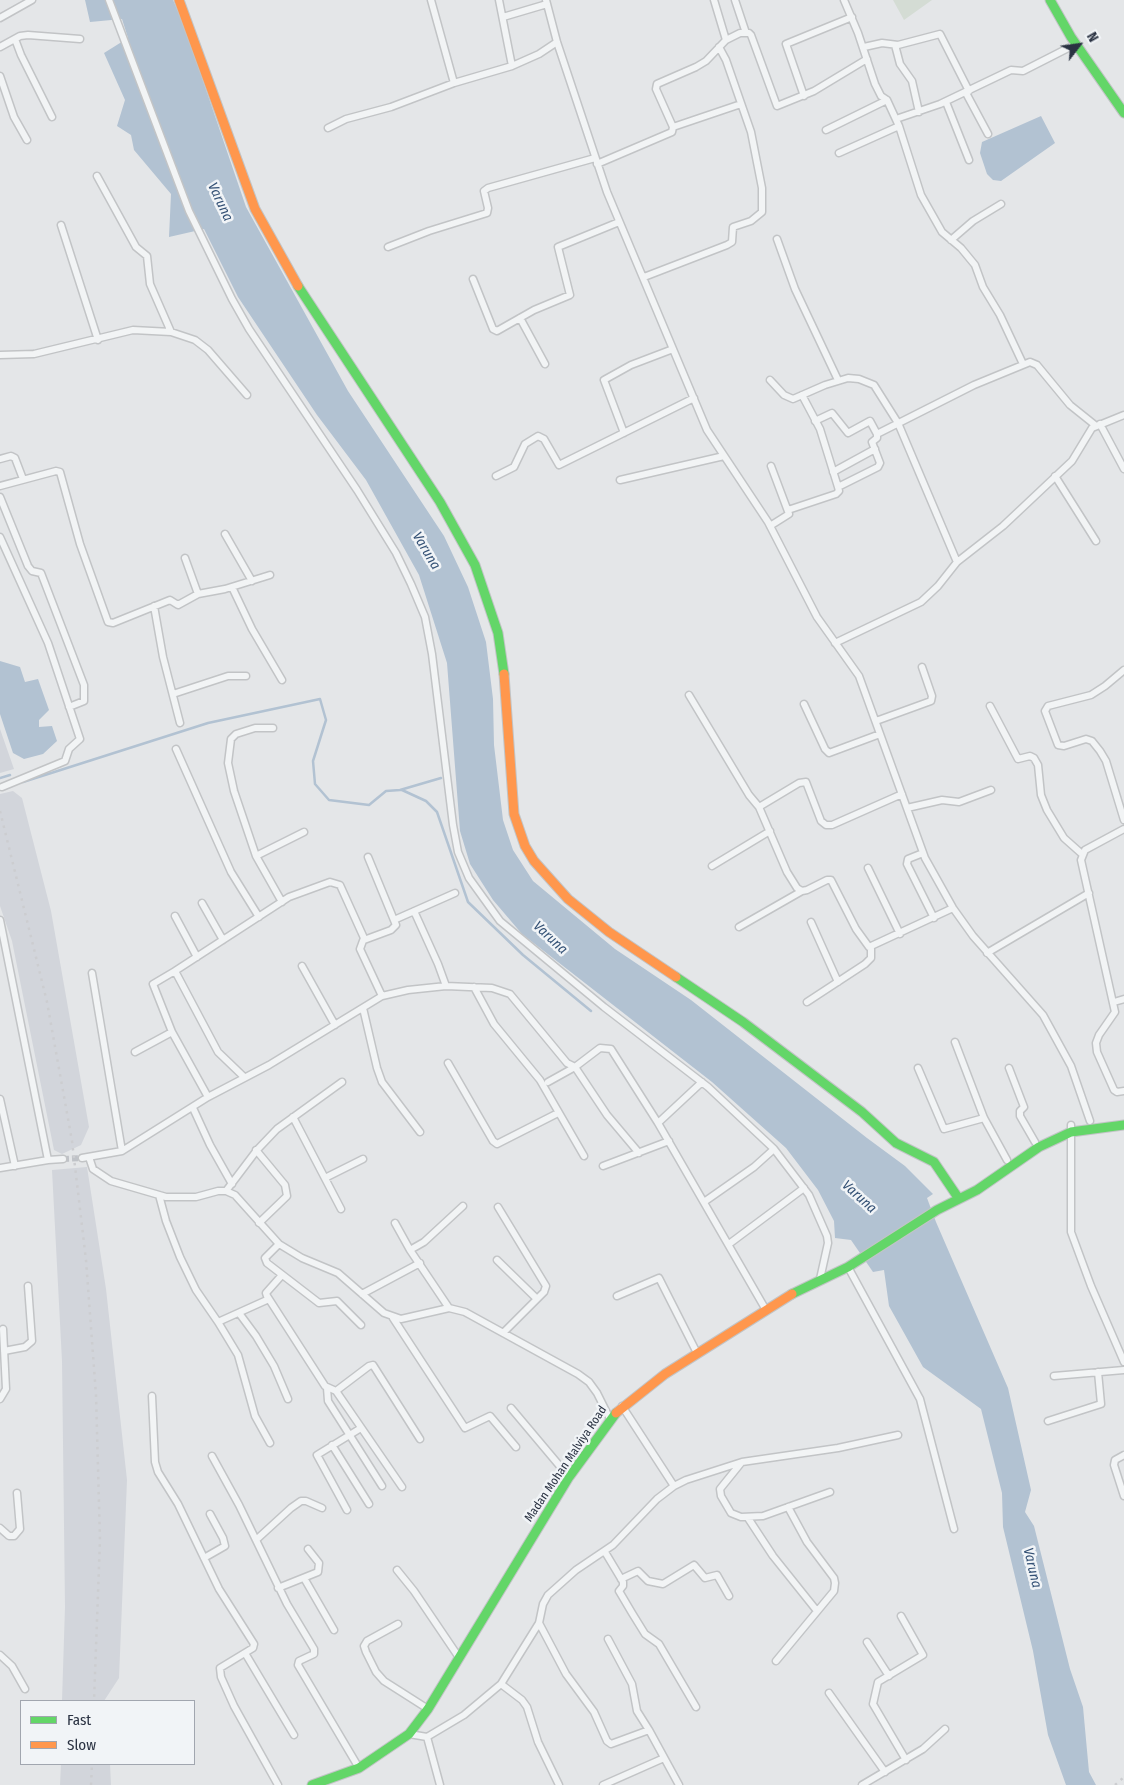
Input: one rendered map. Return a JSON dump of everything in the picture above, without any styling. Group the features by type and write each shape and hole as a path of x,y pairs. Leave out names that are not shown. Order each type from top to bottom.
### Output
{"main road":[{"path":"179,0 255,209 309,305 440,502 475,565 498,633 503,661 514,814 522,839 534,861 568,899 610,932 751,1028 862,1112 896,1142 911,1152 934,1162 962,1197"},
{"path":"1053,1 1076,44 1124,113"},
{"name":"Madan Mohan Malviya Road","path":"962,1197 973,1185 1035,1142 1090,1121 1124,1116"},
{"name":"Madan Mohan Malviya Road","path":"312,1785 359,1768 384,1754 409,1734 428,1709 458,1656 569,1477 610,1419 622,1406 697,1353 766,1310 820,1279 848,1266 937,1210 977,1190 1039,1147 1071,1129 1124,1125"}],"street":[{"path":"0,18 32,0"},
{"path":"108,0 130,51 155,125 189,210 232,299 249,329 357,490 396,553 425,617 432,654 453,825 458,852 469,878 500,921 604,1007 702,1082 749,1123 774,1149 804,1188 821,1219 828,1243 820,1279"},
{"path":"431,0 454,83"},
{"path":"499,0 512,66"},
{"path":"714,0 726,40"},
{"path":"735,0 746,33 751,36 774,104 780,106 804,96 867,59"},
{"path":"844,0 864,48 878,90 887,100 899,126 921,195 935,223 961,248 975,265 983,287 1000,315 1023,364"},
{"path":"503,17 547,2 557,42 596,161 619,222 644,277 707,430 770,526 817,617 859,676 923,853 953,908 987,953 1043,1015 1070,1066 1090,1121"},
{"path":"804,96 786,44 852,17"},
{"path":"388,247 429,231 487,214 485,189 596,161 669,134 673,127 656,89 656,84 706,62 726,40 746,33"},
{"path":"864,48 882,42 895,45 940,34 988,134"},
{"path":"0,47 28,35 80,39"},
{"path":"15,39 52,118"},
{"path":"328,128 338,122 391,107 454,83 512,66 539,54 557,42"},
{"path":"896,119 946,102 1011,70 1023,71 1076,44"},
{"path":"895,45 900,64 912,81 919,112"},
{"path":"644,277 728,246 732,242 733,227 751,221 762,212 757,156 726,60 719,47"},
{"path":"0,76 14,117 27,140"},
{"path":"826,130 887,100"},
{"path":"946,102 968,160"},
{"path":"673,127 741,104"},
{"path":"839,154 899,126"},
{"path":"96,176 136,247 147,256 150,284 171,332"},
{"path":"951,240 973,221 1001,204"},
{"path":"473,279 494,331 570,296 571,291 558,247 619,222"},
{"path":"62,226 98,340"},
{"path":"776,239 795,289 838,380"},
{"path":"520,318 545,364"},
{"path":"0,356 34,354 133,330 171,332 194,340 208,350 246,395"},
{"path":"624,433 604,380 630,365 673,349"},
{"path":"877,434 1030,362 1037,365 1070,405 1098,425 1124,469"},
{"path":"770,380 788,398 802,395 838,380 860,379 874,385 898,424 957,562"},
{"path":"788,510 836,494 839,491 816,421 802,395"},
{"path":"496,476 514,467 525,444 538,436 544,439 559,465 694,398"},
{"path":"816,421 832,413 848,433 870,421 877,434 877,438 872,442 880,463 878,467 838,486"},
{"path":"835,643 921,602 938,586 957,562 1003,526 1072,461 1098,425 1118,419 1124,415"},
{"path":"833,472 875,449"},
{"path":"0,459 11,456 15,458 23,479"},
{"path":"620,480 724,456"},
{"path":"770,526 788,516 788,510 771,466"},
{"path":"0,486 56,471 63,477 80,544 106,620 113,623 170,600 178,605 198,594 232,587 270,575"},
{"path":"1055,476 1096,540"},
{"path":"0,497 28,566 32,571 41,574 84,685 86,697 84,701 70,707"},
{"path":"225,534 252,581"},
{"path":"0,537 48,643 80,739 69,749 64,762 13,780 2,787"},
{"path":"185,558 198,594"},
{"path":"232,587 252,629 282,680"},
{"path":"154,606 163,657 180,723"},
{"path":"876,722 931,701 932,696 922,667"},
{"path":"1124,670 1091,695 1048,706 1045,711 1058,745 1064,746 1086,739 1092,741 1100,751 1124,820"},
{"path":"173,694 228,676 246,676"},
{"path":"689,695 749,795 759,807 787,872 802,891"},
{"path":"804,704 825,749 829,753 880,734"},
{"path":"990,706 1018,759 1030,756 1034,758 1041,795 1047,810 1064,838 1082,854 1114,1002 1113,1018 1099,1035 1096,1043 1097,1052 1114,1090 1117,1092 1124,1091"},
{"path":"273,728 242,730 231,739 228,763 234,790 256,856 282,902"},
{"path":"176,749 231,872 259,917"},
{"path":"759,807 799,783 806,782 821,821 832,825 902,794"},
{"path":"907,808 942,800 959,802 990,790"},
{"path":"1082,854 1085,850 1124,829"},
{"path":"712,866 770,831"},
{"path":"256,856 304,832"},
{"path":"923,853 908,859 907,864 934,918"},
{"path":"368,857 395,926 390,930 364,940 360,949 382,996"},
{"path":"868,868 900,934"},
{"path":"739,927 802,891 831,880 856,929 871,948"},
{"path":"208,1098 172,1032 152,984 289,897 330,882 336,883 342,888 364,940"},
{"path":"394,920 455,893"},
{"path":"987,953 1089,893"},
{"path":"202,903 223,940"},
{"path":"871,948 953,908"},
{"path":"414,911 446,986"},
{"path":"175,916 197,956"},
{"path":"0,920 48,1160"},
{"path":"811,922 838,982"},
{"path":"807,1002 869,960 871,948"},
{"path":"302,966 335,1025"},
{"path":"175,971 218,1052 244,1077"},
{"path":"92,973 122,1151"},
{"path":"516,1448 490,1416 465,1428 393,1318 384,1313 338,1273 290,1252 278,1244 235,1196 226,1191 182,1198 159,1196 111,1182 93,1169 85,1158 122,1151 382,996 408,990 446,986 492,988 510,994 567,1062 575,1067 607,1115 640,1154"},
{"path":"474,987 494,1024 540,1080 584,1156"},
{"path":"1114,1002 1124,999"},
{"path":"363,1008 382,1082 420,1132"},
{"path":"135,1052 172,1032"},
{"path":"955,1042 984,1118 1007,1160"},
{"path":"548,1082 575,1067 600,1048 611,1050 669,1141 766,1310"},
{"path":"448,1063 493,1142 497,1144 558,1112"},
{"path":"918,1068 944,1129 984,1118"},
{"path":"1009,1068 1024,1107 1020,1112 1020,1116 1035,1142"},
{"path":"226,1191 256,1150 293,1117 342,1082"},
{"path":"658,1123 702,1082"},
{"path":"0,1099 15,1166"},
{"path":"193,1108 210,1145 232,1184"},
{"path":"293,1117 341,1210"},
{"path":"1071,1129 1071,1232 1090,1286 1124,1362"},
{"path":"603,1166 640,1154 669,1141"},
{"path":"704,1202 754,1167 774,1149"},
{"path":"256,1150 285,1185 287,1196 259,1223"},
{"path":"0,1168 62,1159"},
{"path":"325,1178 362,1159"},
{"path":"729,1244 804,1188"},
{"path":"159,1196 166,1221 180,1257 196,1290 238,1355 256,1416 270,1442"},
{"path":"410,1250 424,1242 463,1206"},
{"path":"498,1207 546,1286 544,1292 503,1333"},
{"path":"395,1223 410,1250 449,1308"},
{"path":"278,1244 266,1258 266,1261 319,1303 337,1301 361,1325"},
{"path":"497,1260 537,1299"},
{"path":"362,1294 420,1263"},
{"path":"848,1266 920,1398 954,1529"},
{"path":"282,1275 266,1293 327,1388 328,1401 382,1486"},
{"path":"616,1296 659,1278 697,1353"},
{"path":"4,1351 26,1347 32,1341 28,1286"},
{"path":"218,1322 269,1299"},
{"path":"393,1318 402,1318 449,1308 465,1312 578,1374 589,1382 610,1419"},
{"path":"239,1312 274,1366 288,1399"},
{"path":"0,1399 6,1389 3,1329"},
{"path":"336,1391 369,1366 373,1366 420,1439"},
{"path":"1054,1376 1124,1370"},
{"path":"1048,1421 1099,1406 1101,1402 1098,1372"},
{"path":"327,1388 336,1391 402,1487"},
{"path":"152,1396 157,1469 178,1504 218,1589 254,1644 253,1648 246,1653 220,1668 221,1677 234,1706 278,1785"},
{"path":"622,1406 674,1486"},
{"path":"511,1408 569,1477"},
{"path":"347,1510 317,1458 319,1453 362,1428"},
{"path":"409,1734 427,1737 464,1715 501,1684 539,1623 543,1604 555,1587 605,1552 657,1499 674,1486 686,1480 742,1462 838,1448 898,1435"},
{"path":"332,1445 369,1504"},
{"path":"1124,1455 1115,1460 1114,1465 1124,1496"},
{"path":"212,1456 256,1540 278,1588 315,1651 314,1654 300,1661 298,1665 359,1768"},
{"path":"742,1462 722,1485 721,1496 731,1513 748,1518 763,1516 830,1492"},
{"path":"0,1528 9,1536 14,1536 20,1529 17,1493"},
{"path":"256,1540 301,1501 306,1501 322,1508"},
{"path":"776,1661 834,1590 834,1578 808,1542 788,1507"},
{"path":"204,1558 225,1546 223,1538 210,1514"},
{"path":"748,1518 773,1556 817,1611"},
{"path":"278,1588 318,1572 320,1567 308,1549"},
{"path":"605,1552 624,1584 619,1591 645,1634 660,1644 696,1707"},
{"path":"621,1580 638,1571 648,1581 663,1584 694,1565 705,1578 717,1575 729,1596"},
{"path":"397,1570 419,1598 458,1656"},
{"path":"304,1578 334,1630"},
{"path":"901,1616 923,1655 876,1684 873,1704 906,1760"},
{"path":"539,1623 566,1674 594,1712 611,1744 649,1730"},
{"path":"398,1624 367,1641 364,1646 366,1652 376,1672 384,1681 428,1709"},
{"path":"608,1639 632,1684 637,1711 679,1785"},
{"path":"867,1642 889,1676"},
{"path":"246,1653 294,1735"},
{"path":"0,1655 12,1666 24,1689"},
{"path":"501,1684 522,1700 527,1707 538,1742 559,1785"},
{"path":"829,1693 885,1772"},
{"path":"862,1785 906,1760 945,1729"},
{"path":"427,1737 440,1785"},
{"path":"603,1785 664,1758"}],"shaded area":[{"path":"893,0 932,0 904,20"},
{"path":"0,729 14,769 0,773"},
{"path":"13,791 22,798 51,911 89,1127 81,1145 62,1154 54,1150 12,941 0,906 0,794"},
{"path":"87,1167 106,1289 127,1480 119,1678 105,1700 62,1700 65,1607 62,1361 52,1170"},
{"path":"61,1765 110,1765 111,1785 60,1785"}],"water":[{"name":"Varuna","path":"85,0 173,0 184,25 246,207 348,391 444,536 468,587 486,642 493,699 494,745 503,820 513,850 533,881 615,949 691,1000 905,1166 933,1194 927,1198 936,1222 1008,1388 1031,1490 1025,1512 1034,1526 1070,1669 1083,1707 1089,1772 1096,1785 1066,1785 1048,1735 1033,1651 1003,1527 1002,1493 981,1409 923,1367 889,1306 884,1270 873,1272 851,1240 835,1238 834,1221 818,1190 786,1148 712,1082 522,934 493,900 470,864 460,831 447,663 419,575 366,480 317,415 238,297 204,229 169,237 171,194 134,150 131,135 117,126 125,100 104,53 128,38 122,19 90,22"},
{"path":"1041,116 1055,143 1001,181 993,180 987,174 980,153 982,142"},
{"path":"0,661 20,667 25,682 38,679 49,710 39,720 39,727 52,726 57,741 43,754 24,759 13,753 0,714"}],"waterway":[{"path":"23,782 208,723 320,699 326,720 313,761 315,784 329,800 369,805 386,791 400,790 441,778"},
{"path":"0,778 10,775"},
{"path":"402,790 426,801 437,812 468,902 523,955 591,1011"}],"tunnel":[{"path":"63,1159 82,1158"}],"railway":[{"path":"0,811 47,1002 72,1141 86,1260 96,1395 100,1540 94,1700"},
{"path":"91,1785 92,1765"},
{"path":"1115,1785 1124,1777"}],"traffic: fast":[{"path":"1050,0 1071,37 1124,113"},
{"path":"298,286 440,502 475,565 498,633 504,674"},
{"path":"676,977 743,1022 862,1112 896,1143 934,1162 959,1199"},
{"path":"792,1294 848,1267 937,1210 977,1190 1039,1147 1071,1132 1124,1125"},
{"path":"312,1785 359,1768 409,1734 428,1709 569,1477 616,1413"}],"traffic: slow":[{"path":"179,0 255,209 298,286"},
{"path":"504,674 514,814 525,846 534,861 568,899 609,932 676,977"},
{"path":"616,1413 665,1374 792,1294"}]}
